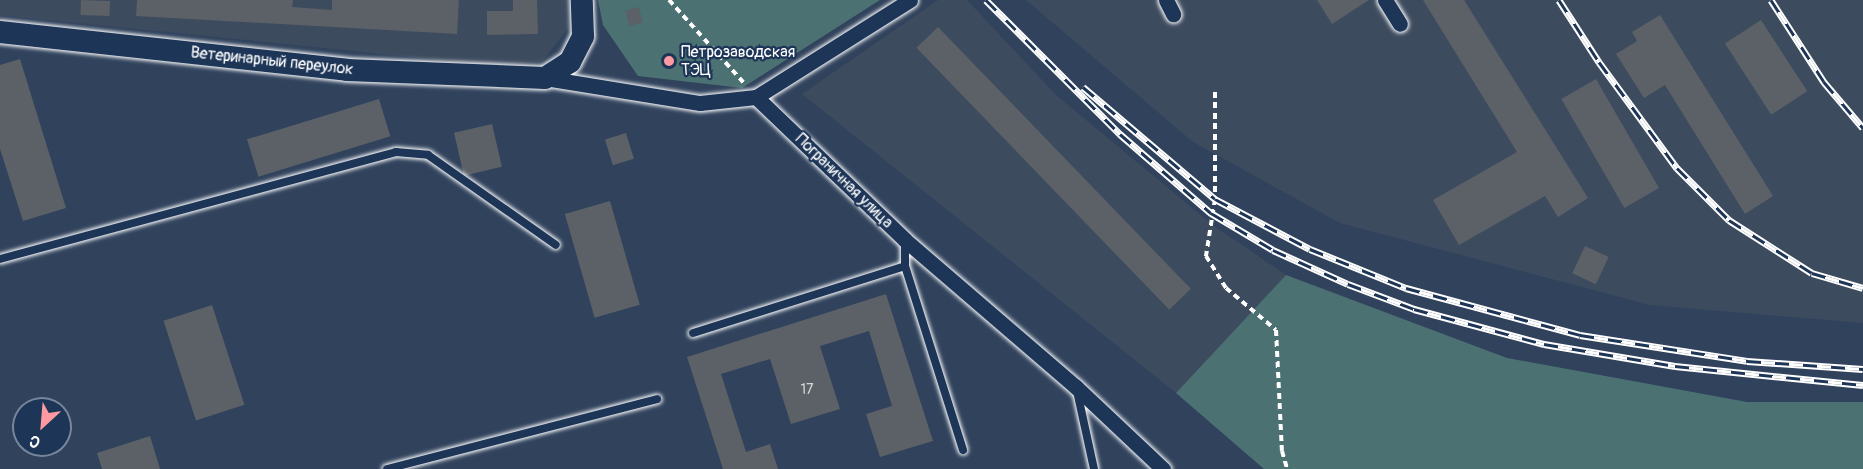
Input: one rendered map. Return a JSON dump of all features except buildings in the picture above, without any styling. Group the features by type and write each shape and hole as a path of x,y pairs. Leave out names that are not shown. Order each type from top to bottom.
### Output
{"main road":[{"path":"545,78 570,62 583,36 582,0"},
{"name":"Ветеринарный переулок","path":"0,32 347,70 545,78"}],"street":[{"path":"545,78 700,103 756,97 910,0"},
{"path":"1166,0 1173,14"},
{"path":"1385,0 1400,24"},
{"name":"Пограничная улица","path":"756,97 905,240 1076,387 1163,469"}],"lane":[{"path":"0,260 396,152 428,155 556,245"},
{"path":"905,240 905,266 963,450"},
{"path":"693,333 905,266"},
{"path":"1076,387 1094,469"},
{"path":"387,469 657,399"}],"path":[{"path":"669,0 756,97"},
{"path":"1215,92 1215,199 1206,256 1226,288 1276,330 1282,451 1287,469"}],"shaded area":[{"path":"0,0 568,0 568,28 542,62 490,65 0,15"},
{"path":"938,0 967,0 1056,95 1214,226 1286,275 1176,393 802,94"},
{"path":"1026,0 1863,0 1863,323 1650,305 1340,223 1193,142"}],"green space":[{"path":"598,0 880,0 742,88 638,76 603,25"},
{"path":"1286,275 1507,358 1747,402 1863,402 1863,469 1264,469 1176,393"}],"railway":[{"path":"986,0 1120,134 1211,213 1273,250 1348,284 1414,309 1544,344 1675,366 1863,385"},
{"path":"1559,0 1599,62 1677,168 1729,220 1812,273 1863,288"},
{"path":"1771,0 1824,82 1863,128"},
{"path":"1083,87 1215,199 1310,249 1406,288 1580,335 1747,361 1863,369"}],"place":[{"name":"Петрозаводская ТЭЦ","path":"669,61"}]}
